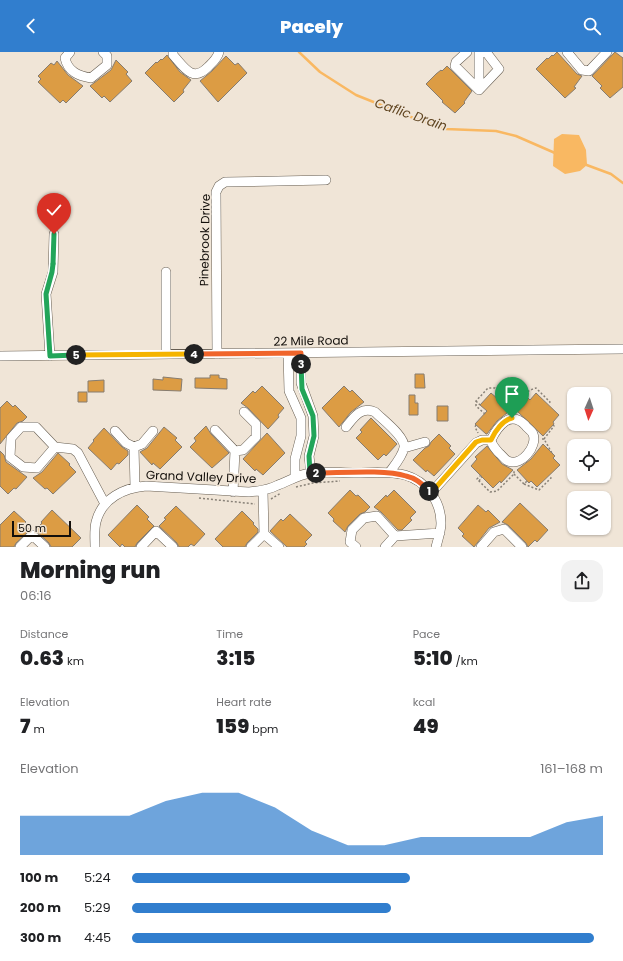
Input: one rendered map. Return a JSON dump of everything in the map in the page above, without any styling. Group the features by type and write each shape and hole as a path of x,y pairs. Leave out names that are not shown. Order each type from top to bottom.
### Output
{"street":[{"path":"70,52 65,58 67,65 79,76 91,78 107,65 107,56 103,52"},
{"path":"173,52 173,55 189,72 195,74 202,73 217,59 219,52"},
{"path":"467,52 456,62 455,66 479,90"},
{"path":"479,52 479,90"},
{"path":"479,90 499,69 486,52"},
{"path":"567,52 582,70 589,70 607,52"},
{"name":"Pinebrook Drive","path":"217,354 216,192 219,186 225,182 326,180"},
{"path":"50,356 46,294 52,272 54,234"},
{"path":"166,272 166,354"},
{"name":"22 Mile Road","path":"0,356 623,349"},
{"path":"288,353 289,391 301,418 301,436 295,459 295,477"},
{"path":"301,353 302,389 313,416 314,436 309,456 310,473"},
{"path":"346,427 360,412 370,410 375,412 401,437 404,448"},
{"path":"235,451 243,450 256,437 256,424 244,412"},
{"path":"301,418 313,416"},
{"path":"512,418 520,420 539,440 521,460 514,462 508,461 492,445 491,440 493,434 507,419 512,418"},
{"path":"55,447 37,468 23,467 10,457 11,438 21,427 36,427 55,447 73,449 78,453 105,504"},
{"path":"215,430 235,451 233,492"},
{"path":"115,431 126,443 134,447 142,444 153,431"},
{"path":"431,493 476,442 491,440"},
{"path":"389,473 404,448 425,442"},
{"path":"134,447 135,487"},
{"name":"Grand Valley Drive","path":"95,547 96,522 105,504 119,492 135,487 146,486 233,492 263,491 295,477 310,473 389,473 413,478 431,493 439,509 441,523 439,546"},
{"path":"251,547 264,534 263,491"},
{"path":"356,547 350,542 352,530 364,518 377,516 395,536"},
{"path":"480,547 494,532 504,529 522,547"},
{"path":"141,547 156,531 173,547"},
{"path":"385,547 395,536 440,533"},
{"path":"264,534 279,547"},
{"path":"20,547 32,535 45,547"}],"path":[{"path":"476,401 488,388 495,388 514,405"},
{"path":"512,418 514,405 529,389 536,388 549,400 547,404"},
{"path":"523,396 527,399"},
{"path":"476,401 480,405"},
{"path":"476,401 476,406 485,414"},
{"path":"553,425 554,426 539,440 553,455"},
{"path":"482,476 479,481 490,492 497,491 514,474 514,462"},
{"path":"514,474 524,484 539,490 549,480 548,476"},
{"path":"294,488 313,483 343,481"},
{"path":"524,484 527,481"},
{"path":"195,498 264,504 285,491"}],"shaded area":[{"path":"562,134 579,135 586,150 587,165 580,171 565,174 553,166 554,139"}],"building":[{"path":"557,52 577,74 582,76 574,87 576,88 565,98 536,69 547,58 548,59 552,55 553,56"},
{"path":"615,52 623,58 623,87 610,98 600,88 602,86 592,76"},
{"path":"167,55 180,72 191,80 183,90 184,92 174,102 145,73 156,62 157,63 161,59 162,60"},
{"path":"226,56 235,65 238,63 247,73 218,102 200,81"},
{"path":"116,60 128,72 126,74 132,81 110,102 104,96 102,98 90,86 111,70"},
{"path":"57,61 68,75 83,86 66,103 63,100 60,103 38,82 41,79 38,76 51,63 54,65"},
{"path":"447,66 472,91 464,102 465,103 455,113 442,102 443,101 426,84"},
{"path":"415,374 424,374 425,388 415,388"},
{"path":"210,375 219,375 219,378 227,379 227,389 195,388 195,378 210,378"},
{"path":"163,377 182,379 181,391 153,390 153,379 163,380"},
{"path":"104,380 104,392 88,392 88,381"},
{"path":"262,386 284,408 278,415 279,417 268,429 248,408 241,403 253,391 255,393"},
{"path":"344,386 350,392 352,390 364,402 351,412 339,427 322,408"},
{"path":"78,392 87,392 87,402 78,402"},
{"path":"491,393 498,399 500,397 512,409 497,421 486,434 475,424 487,411 480,405"},
{"path":"536,393 559,415 553,422 554,424 543,436 516,410 528,398 530,400"},
{"path":"409,395 415,395 415,403 418,403 418,415 409,415"},
{"path":"7,401 13,407 15,405 27,417 23,421 17,423 0,444 0,408"},
{"path":"437,406 448,406 448,421 437,421"},
{"path":"371,418 397,444 386,456 384,454 378,460 356,438 362,432 360,430"},
{"path":"206,426 211,434 229,453 212,468 190,447 196,441 194,438"},
{"path":"164,427 177,438 175,440 182,447 160,469 153,463 152,465 140,452 147,448"},
{"path":"104,428 122,447 128,451 128,455 119,464 117,463 111,470 88,448"},
{"path":"267,433 285,453 263,475 256,469 255,471 243,459"},
{"path":"439,434 451,446 449,448 455,454 434,476 427,470 426,472 413,460 429,446"},
{"path":"543,444 555,456 553,458 560,465 537,487 531,481 529,483 517,470 531,459"},
{"path":"487,446 502,464 513,470 501,483 500,481 493,488 471,466 477,459 475,457"},
{"path":"0,451 4,455 6,462 27,477 16,489 14,488 8,494 0,486"},
{"path":"58,453 76,472 53,494 33,478 42,472"},
{"path":"350,490 356,496 358,495 370,507 365,512 360,514 348,526 345,532 333,521 334,519 328,513"},
{"path":"394,490 416,512 410,518 412,520 402,530 398,530 381,512 374,507 386,495 387,497"},
{"path":"520,503 548,530 537,542 535,540 528,547 526,543 508,525 502,522"},
{"path":"137,505 149,517 147,519 154,526 137,543 135,547 125,547 122,544 120,547 108,535"},
{"path":"478,505 486,512 488,510 500,522 489,528 474,547 462,536 464,534 458,528"},
{"path":"176,506 205,534 194,546 191,544 188,547 179,547 177,543 159,526 166,519 164,518"},
{"path":"52,510 81,538 72,547 51,547 49,543 35,530"},
{"path":"14,511 26,522 24,524 30,530 16,543 14,547 0,547 0,525"},
{"path":"242,511 254,523 253,524 258,529 258,532 245,547 223,547 215,539"},
{"path":"290,514 312,535 305,542 307,544 304,547 287,547 270,531 281,519 283,521"}],"waterway":[{"name":"Caflic Drain","path":"299,52 320,72 356,95 411,117 446,129 496,131 516,136 555,153"},
{"name":"Caflic Drain","path":"584,164 611,174 623,183"}],"route":[{"path":"54,234 52,272 46,294 50,356 301,353 302,389 313,416 314,436 309,456 310,473 389,473 404,475 419,482 431,493 476,442 491,440 493,434 507,419 512,418"}]}
